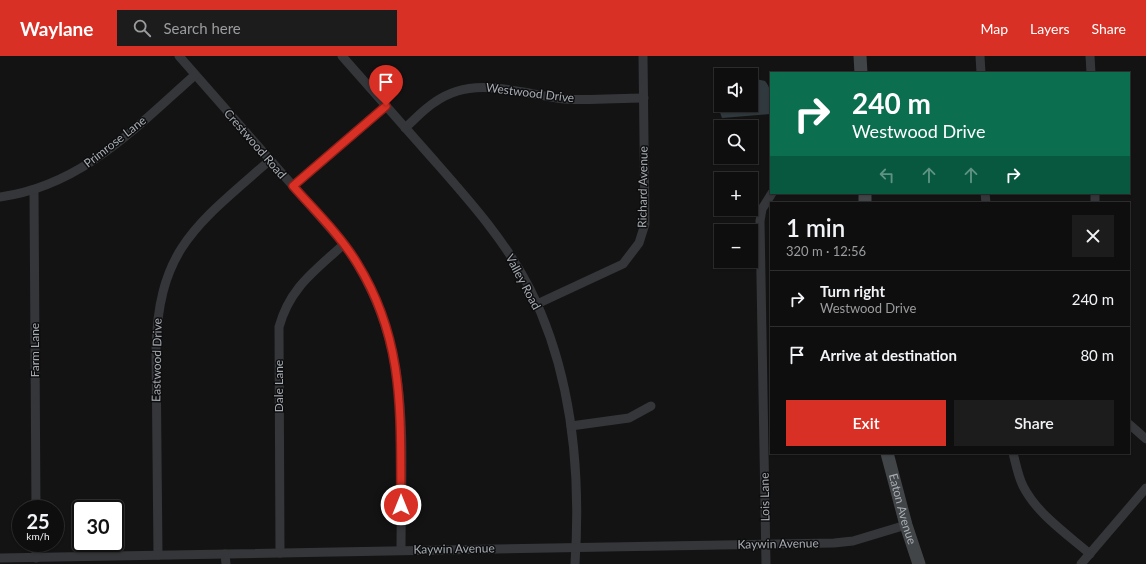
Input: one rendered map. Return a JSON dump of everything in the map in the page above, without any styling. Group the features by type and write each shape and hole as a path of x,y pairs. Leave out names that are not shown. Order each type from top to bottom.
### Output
{"street":[{"name":"Crestwood Road","path":"178,56 344,244 356,262 377,300 388,329 397,367 400,398 401,550"},
{"name":"Valley Road","path":"342,56 469,201 499,240 515,264 537,304 550,338 563,382 571,426 576,547 575,564"},
{"name":"Richard Avenue","path":"537,304 623,264 634,252 639,243 645,224 643,56"},
{"path":"860,56 861,72"},
{"path":"980,56 981,72"},
{"path":"1090,56 1090,72"},
{"name":"Primrose Lane","path":"0,197 34,191 65,178 103,155 195,75"},
{"name":"Westwood Drive","path":"405,128 434,102 453,92 467,88 489,87 575,99 644,98"},
{"path":"293,186 386,106"},
{"name":"Eastwood Drive","path":"158,555 156,329 162,291 176,257 195,228 270,160"},
{"name":"Farm Lane","path":"34,191 36,500"},
{"name":"Lois Lane","path":"766,564 760,221 762,209 771,194"},
{"name":"Dale Lane","path":"280,553 279,327 283,313 293,294 302,283 344,244"},
{"path":"571,426 629,418 650,406"},
{"path":"1130,425 1146,439"},
{"name":"Eaton Avenue","path":"887,454 906,526 919,564"},
{"path":"1013,454 1019,477 1032,501 1044,514 1090,554"},
{"path":"1081,564 1146,488"},
{"name":"Kaywin Avenue","path":"0,558 844,542 906,526"},
{"path":"36,552 36,558"},
{"path":"225,554 226,564"}],"shaded area":[{"path":"758,80 765,81 770,92 770,114 722,118 720,112 758,112"}],"route":[{"path":"386,106 319,162 293,186 344,244 356,262 368,281 388,329 396,363 400,398 401,505"}]}
